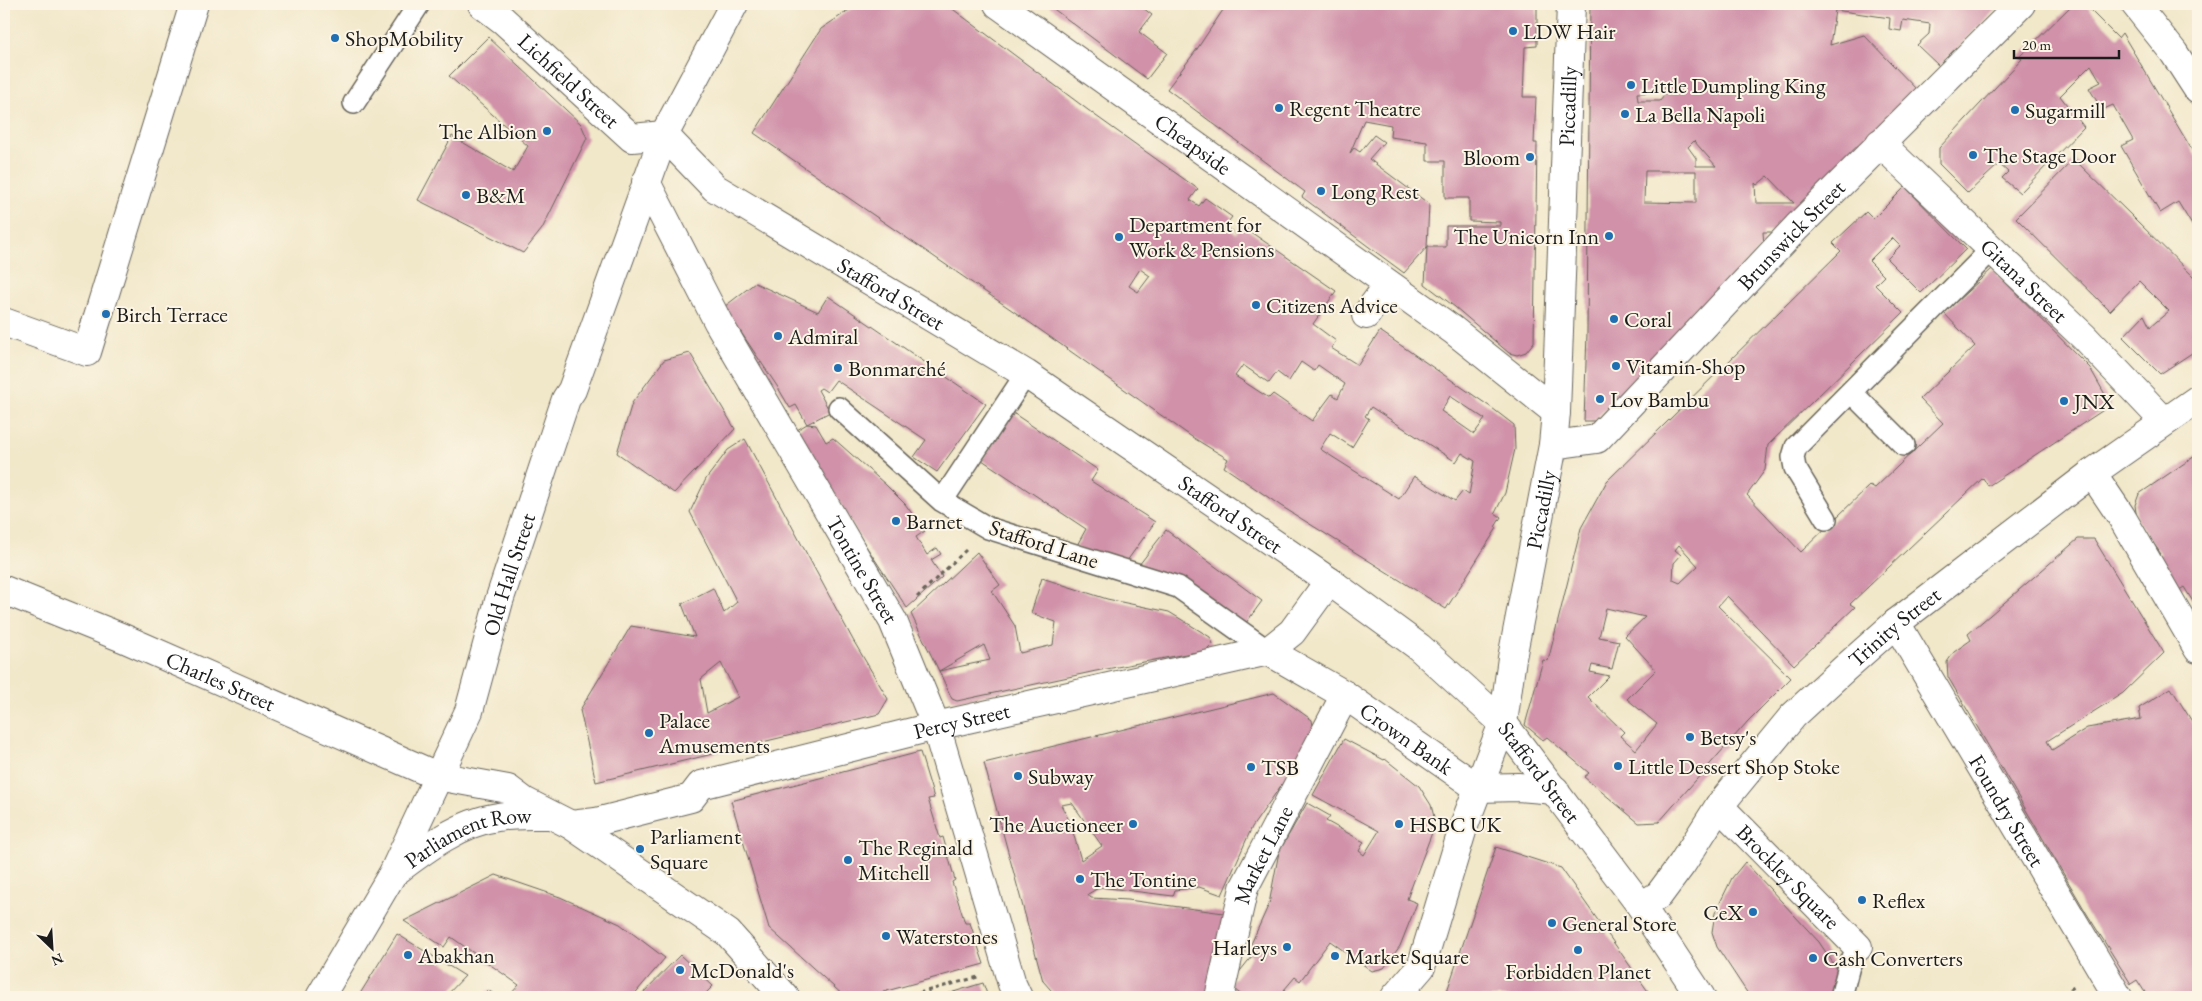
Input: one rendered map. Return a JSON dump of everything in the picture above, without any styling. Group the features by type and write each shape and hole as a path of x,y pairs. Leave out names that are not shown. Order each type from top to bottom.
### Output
{"street":[{"path":"4,322 87,352 194,4"},
{"name":"Lichfield Street","path":"482,4 503,20 632,138 664,135"},
{"name":"Old Hall Street","path":"320,997 393,873 469,710 499,601 566,399 572,390 646,182 664,135 734,4"},
{"name":"Cheapside","path":"998,4 1453,330 1556,412"},
{"name":"Piccadilly","path":"1403,996 1421,967 1463,828 1503,724 1512,658 1553,445 1556,412 1571,4"},
{"name":"Brunswick Street","path":"1553,445 1596,439 1797,227 2021,4"},
{"path":"2135,4 2174,53 2198,90"},
{"name":"Stafford Street","path":"664,135 715,188 1026,374 1328,580 1419,648 1503,724 1555,790 1641,906 1701,997"},
{"name":"Gitana Street","path":"1880,143 2084,337 2164,421"},
{"name":"Tontine Street","path":"646,182 718,322 893,621 936,726 1012,983"},
{"path":"1366,316 1388,285"},
{"name":"Trinity Street","path":"1641,906 1659,895 1682,864 1719,806 1793,716 1896,623 2092,473 2198,399"},
{"path":"2092,473 2120,516 2198,649"},
{"name":"Percy Street","path":"560,820 596,822 691,798 700,786 936,726 1268,651 1292,632 1328,580"},
{"name":"Charles Street","path":"4,590 123,638 437,776"},
{"name":"Foundry Street","path":"1896,623 2118,997"},
{"name":"Crown Bank","path":"1268,651 1346,696 1478,788 1518,787 1555,790"},
{"name":"Market Lane","path":"1222,997 1220,993 1244,888 1346,696"},
{"name":"Parliament Row","path":"437,776 508,789 524,801 560,820 728,933 785,997"},
{"name":"Brockley Square","path":"1719,806 1858,946"},
{"name":"Parliament Row","path":"393,873 432,843 496,817 560,820"}],"lane":[{"path":"354,103 419,4"},
{"path":"1826,519 1794,468 1793,457 1796,447 1992,249"},
{"path":"942,501 1026,374"},
{"path":"1851,392 1904,445"},
{"name":"Stafford Lane","path":"839,408 942,501 988,528 1178,587 1268,651"},
{"path":"1840,997 1849,966 1858,946"}],"path":[{"path":"893,621 988,528"},
{"path":"904,997 1012,983"}],"building":[{"path":"858,4 946,4 1096,116 1198,189 1190,200 1199,206 1205,198 1232,217 1225,226 1236,234 1242,226 1336,291 1313,324 1336,341 1331,348 1358,365 1380,331 1514,425 1515,449 1505,493 1495,513 1501,517 1495,527 1497,528 1446,609 1281,506 1224,467 1228,459 1192,437 1019,315 754,133 821,29","holes":["1140,269 1150,276 1138,292 1129,286","1301,362 1314,371 1318,365 1345,384 1338,398 1332,394 1312,421 1273,394 1269,398 1235,376 1243,365 1269,383 1277,372 1289,381","1450,396 1485,419 1474,434 1441,411","1371,407 1456,462 1462,453 1475,461 1469,495 1463,491 1455,501 1414,476 1399,499 1320,449 1330,433 1352,447 1369,419 1365,416"]},
{"path":"1047,4 1138,4 1152,15 1139,32 1167,53 1147,79"},
{"path":"1227,4 1537,4 1537,46 1525,47 1523,97 1536,97 1534,143 1537,143 1534,342 1526,352 1517,355 1509,353 1425,284 1427,247 1404,273 1302,197 1305,192 1167,89 1195,52","holes":["1364,120 1391,125 1390,137 1427,142 1427,161 1445,161 1445,198 1469,198 1469,221 1500,222 1500,226 1446,226 1446,247 1427,247 1429,204 1369,159 1384,142 1374,135 1360,152 1354,148 1350,153"]},
{"path":"1590,4 2001,4 1939,66 1917,45 1929,34 1930,24 1903,20 1901,31 1889,29 1890,18 1835,10 1830,45 1864,35 1919,92 1779,232 1763,232 1764,245 1594,421 1584,421 1587,333","holes":["1667,92 1660,101 1638,101 1637,93","1694,141 1716,166 1696,166 1696,158 1688,147","1645,171 1696,171 1696,203 1644,202","1768,176 1794,203 1756,203 1755,183 1757,185"]},
{"path":"2073,4 2084,4 2118,38 2122,33 2198,160 2198,235 2178,202 2160,213 2121,146 2133,140 2113,105 2102,110 2089,88 2101,82 2091,65 2060,96 2084,127 2020,193 2002,178 2008,172 1999,164 1968,193 1939,164 1939,148 2022,59 2019,57"},
{"path":"488,37 581,124 587,138 542,229 523,253 418,200 452,136 513,172 528,146 449,76"},
{"path":"2074,159 2198,281 2198,349 2160,374 2123,337 2144,315 2150,327 2169,311 2139,281 2110,311 2016,218"},
{"path":"1905,187 1966,249 1921,293 1887,259 1900,246 1892,238 1869,261 1884,276 1875,285 1903,313 1768,445 1765,470 1747,495 1801,552 1870,485 1875,488 1943,423 1920,399 1975,346 1944,313 1992,269 2090,368 2111,405 1988,486 1983,478 1850,604 1855,607 1794,665 1727,596 1718,606 1791,678 1748,721 1659,822 1639,823 1584,777 1589,773 1547,737 1543,740 1525,725 1543,660 1548,661 1581,528 1607,481 1841,251 1833,243 1866,212 1873,219","holes":["1679,545 1698,566 1680,583 1673,580 1674,563 1681,555 1675,550","1606,608 1645,617 1625,636 1656,670 1627,699 1657,724 1636,750 1620,736 1624,732 1588,697 1609,676 1590,672 1592,665 1612,669 1619,641 1599,637"]},
{"path":"755,283 818,312 828,296 986,404 937,472 914,457 926,440 836,380 827,392 821,388 818,390 830,412 807,424 796,405 790,408 724,307"},
{"path":"690,353 735,429 674,493 617,453 632,403 664,360"},
{"path":"1013,413 1098,470 1091,481 1155,522 1119,572 1076,547 1086,529 982,460"},
{"path":"807,424 816,425 826,442 833,438 886,485 905,504 925,531 916,537 927,555 937,548 941,554 931,560 942,577 907,608 858,534 797,430"},
{"path":"745,439 853,640 888,699 879,714 596,782 580,710 631,626 695,637 682,604 713,588 724,613 737,602 690,512 706,479 728,450","holes":["721,663 738,697 707,713 701,679"]},
{"path":"2198,454 2198,610 2184,587 2178,591 2157,557 2161,554 2137,520 2135,505 2139,494"},
{"path":"1166,530 1262,601 1240,631 1139,565"},
{"path":"2078,539 2094,539 2164,653 2123,693 2047,741 2052,750 2087,728 2141,719 2139,708 2171,688 2198,731 2198,997 2148,997 2137,980 2131,984 2087,914 1948,677 1947,662 1954,652 1971,640 1968,634"},
{"path":"977,552 1000,585 992,591 1015,626 1020,653 1053,645 1056,622 1031,613 1042,578 1107,599 1169,612 1210,637 1213,644 1207,650 1096,671 957,701 952,699 911,614","holes":["984,645 990,660 939,671"]},
{"path":"1274,693 1312,720 1315,737 1252,827 1222,895 1199,887 1175,890 1173,896 1100,887 1088,894 1091,898 1128,900 1231,914 1208,997 1057,997 1043,981 984,763","holes":["1072,803 1102,846 1081,860 1070,822 1061,805"]},
{"path":"1344,739 1385,759 1419,786 1431,805 1434,817 1433,830 1407,899 1417,903 1400,946 1384,968 1372,971 1330,941 1300,981 1295,977 1278,997 1244,997 1229,985 1252,956 1247,953 1269,904 1279,852 1307,803 1330,816 1326,821 1364,842 1359,851 1364,855 1379,831 1313,795"},
{"path":"920,752 934,798 928,799 940,838 943,837 955,880 952,882 965,923 970,923 984,964 865,997 845,997 769,928 731,801"},
{"path":"1496,847 1561,868 1652,997 1445,997"},
{"path":"1745,862 1819,942 1841,975 1838,997 1750,997 1717,947 1712,932 1715,913 1732,878"},
{"path":"496,875 560,897 620,924 665,958 632,997 508,997 519,985 451,937 444,947 404,921"},
{"name":"Abakhan","path":"397,934 465,976 445,997 358,997"},
{"name":"McDonald's","path":"680,955 713,986 702,997 639,997"},
{"path":"983,983 988,997 937,997"},
{"path":"488,990 498,997 482,997"}],"place":[{"name":"LDW Hair","path":"1513,31"},
{"name":"ShopMobility","path":"335,38"},
{"name":"Little Dumpling King","path":"1631,85"},
{"name":"Regent Theatre","path":"1279,108"},
{"name":"Sugarmill","path":"2015,110"},
{"name":"La Bella Napoli","path":"1625,114"},
{"name":"The Albion","path":"547,131"},
{"name":"The Stage Door","path":"1973,155"},
{"name":"Bloom","path":"1530,157"},
{"name":"Long Rest","path":"1321,191"},
{"name":"B&M","path":"466,195"},
{"name":"The Unicorn Inn","path":"1609,236"},
{"name":"Department for Work & Pensions","path":"1119,237"},
{"name":"Citizens Advice","path":"1256,305"},
{"name":"Birch Terrace","path":"106,314"},
{"name":"Coral","path":"1614,319"},
{"name":"Admiral","path":"778,336"},
{"name":"Vitamin-Shop","path":"1616,366"},
{"name":"Bonmarché","path":"838,368"},
{"name":"Lov Bambu","path":"1600,399"},
{"name":"JNX","path":"2064,401"},
{"name":"Barnet","path":"896,521"},
{"name":"Palace Amusements","path":"649,733"},
{"name":"Betsy's","path":"1690,737"},
{"name":"Little Dessert Shop Stoke","path":"1618,766"},
{"name":"TSB","path":"1251,767"},
{"name":"Subway","path":"1018,776"},
{"name":"The Auctioneer","path":"1133,824"},
{"name":"HSBC UK","path":"1399,824"},
{"name":"Parliament Square","path":"640,849"},
{"name":"The Reginald Mitchell","path":"848,860"},
{"name":"The Tontine","path":"1080,879"},
{"name":"Reflex","path":"1862,900"},
{"name":"CeX","path":"1753,912"},
{"name":"General Store","path":"1552,923"},
{"name":"Waterstones","path":"886,936"},
{"name":"Harleys","path":"1287,947"},
{"name":"Forbidden Planet","path":"1578,950"},
{"name":"Abakhan","path":"408,955"},
{"name":"Market Square","path":"1335,956"},
{"name":"Cash Converters","path":"1813,958"},
{"name":"McDonald's","path":"680,970"}]}
